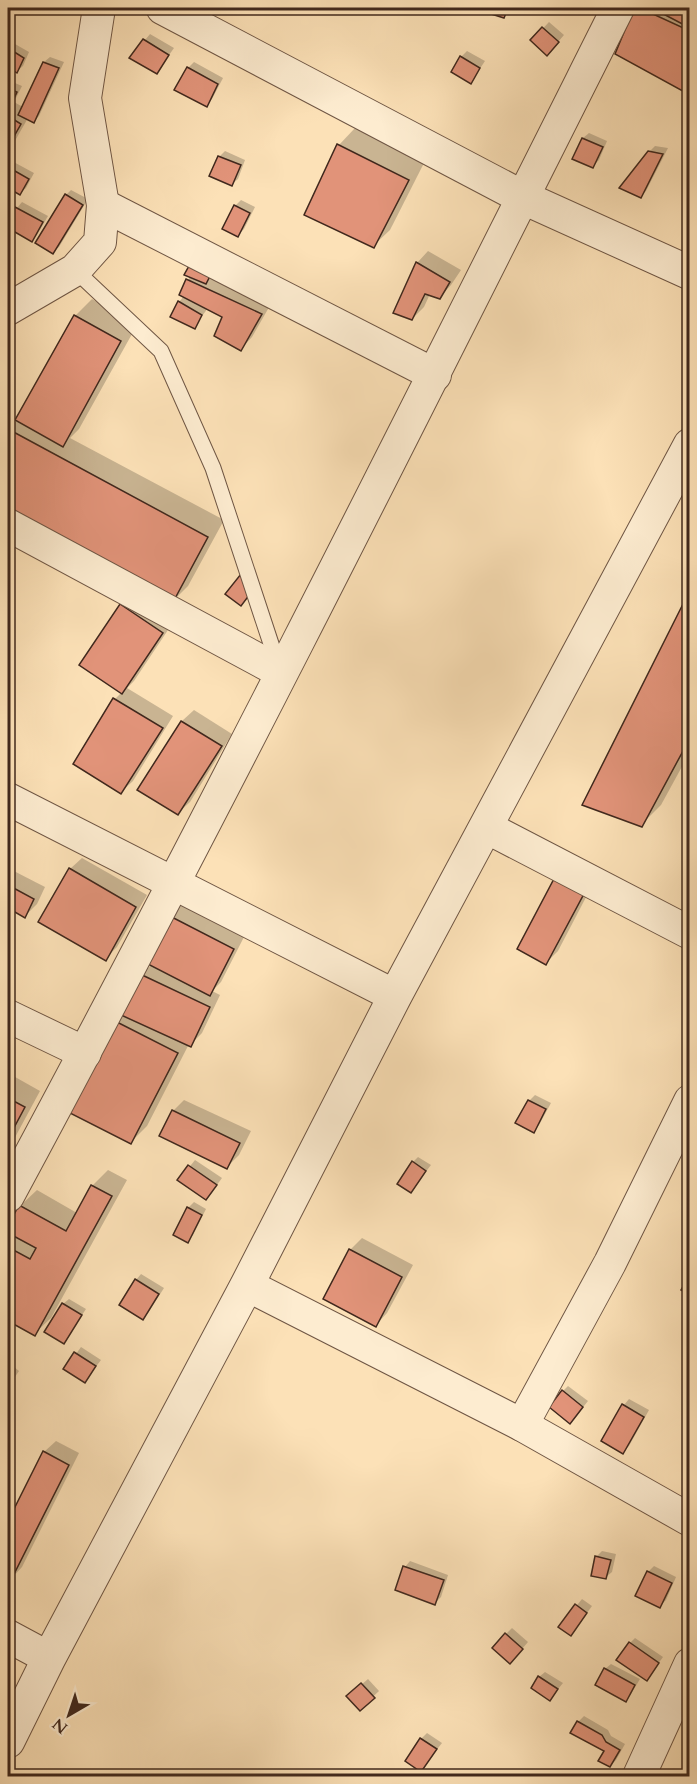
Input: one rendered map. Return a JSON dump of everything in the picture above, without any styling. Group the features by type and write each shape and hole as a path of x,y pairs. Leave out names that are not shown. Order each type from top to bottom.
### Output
{"street":[{"path":"8,309 75,270 100,242 103,205 85,98 99,8"},
{"path":"163,8 522,197 690,273"},
{"path":"8,1196 175,884 281,672 435,375 618,8"},
{"path":"103,205 435,375"},
{"path":"8,1741 49,1658 247,1286 394,996 690,445"},
{"path":"8,525 281,672"},
{"path":"8,800 394,996"},
{"path":"486,827 690,933"},
{"path":"8,1016 85,1053"},
{"path":"522,1425 610,1263 690,1101"},
{"path":"247,1286 522,1425 690,1520"},
{"path":"8,1636 49,1658"},
{"path":"639,1776 690,1664"}],"lane":[{"path":"75,270 161,351 213,468 281,672"}],"building":[{"path":"487,8 508,8 504,18 485,12"},
{"path":"634,8 640,8 690,31 690,95 615,54"},
{"path":"652,8 690,8 690,28"},
{"path":"542,27 559,42 547,56 530,40"},
{"path":"143,39 169,55 157,74 129,58"},
{"path":"8,48 24,58 17,73 8,67"},
{"path":"460,56 480,68 471,84 451,72"},
{"path":"43,62 59,68 34,123 18,115"},
{"path":"187,67 218,84 207,107 174,90"},
{"path":"8,88 17,92 9,109 8,109"},
{"path":"8,116 21,124 8,147"},
{"path":"582,138 603,147 593,168 572,159"},
{"path":"337,144 409,180 374,248 304,215"},
{"path":"648,151 663,154 641,198 619,188"},
{"path":"218,156 241,165 232,186 209,176"},
{"path":"8,167 29,179 20,195 8,188"},
{"path":"65,194 83,205 53,254 35,243"},
{"path":"234,205 250,213 238,237 222,229"},
{"path":"15,207 43,222 32,242 8,228 8,221"},
{"path":"194,257 214,268 206,284 184,275"},
{"path":"416,262 450,282 440,299 425,294 412,320 393,313"},
{"path":"186,279 262,314 241,351 214,336 222,317 179,295"},
{"path":"178,301 202,315 195,329 170,317"},
{"path":"74,315 121,341 63,447 15,420"},
{"path":"8,429 208,537 172,604 8,515"},
{"path":"241,574 256,586 241,606 225,594"},
{"path":"690,590 690,738 642,827 582,805"},
{"path":"120,604 163,633 122,694 79,665"},
{"path":"113,698 163,728 121,794 73,764"},
{"path":"181,721 222,746 178,815 137,790"},
{"path":"69,868 136,907 106,961 38,922"},
{"path":"556,875 586,890 546,965 517,949"},
{"path":"8,885 34,899 25,918 8,908"},
{"path":"162,912 234,949 210,996 138,959"},
{"path":"140,974 210,1007 191,1047 121,1015"},
{"path":"109,1018 178,1053 131,1144 62,1109"},
{"path":"8,1098 25,1107 8,1139"},
{"path":"528,1100 546,1109 534,1133 515,1123"},
{"path":"172,1110 240,1143 227,1169 159,1136"},
{"path":"412,1161 426,1171 411,1193 397,1184"},
{"path":"188,1165 217,1185 206,1200 177,1180"},
{"path":"91,1185 112,1196 35,1336 8,1321 8,1247 30,1259 36,1248 8,1233 8,1226 19,1205 66,1231"},
{"path":"187,1207 202,1215 188,1243 173,1235"},
{"path":"349,1249 402,1277 376,1327 323,1299"},
{"path":"690,1275 690,1295 681,1290"},
{"path":"135,1279 159,1294 143,1320 119,1305"},
{"path":"62,1303 82,1315 64,1344 44,1332"},
{"path":"74,1352 96,1366 85,1383 63,1369"},
{"path":"562,1390 583,1407 570,1424 549,1407"},
{"path":"622,1404 644,1417 623,1454 601,1441"},
{"path":"43,1451 69,1465 11,1580 8,1579 8,1521"},
{"path":"595,1556 611,1560 606,1579 591,1576"},
{"path":"403,1566 444,1580 435,1605 395,1590"},
{"path":"647,1571 672,1583 660,1608 635,1596"},
{"path":"575,1604 587,1613 571,1636 558,1627"},
{"path":"505,1633 523,1649 510,1664 492,1648"},
{"path":"629,1642 659,1663 647,1681 616,1660"},
{"path":"604,1668 635,1685 626,1702 595,1685"},
{"path":"538,1676 558,1689 550,1701 531,1688"},
{"path":"361,1683 375,1698 360,1711 346,1696"},
{"path":"577,1721 602,1735 606,1742 620,1750 610,1767 598,1761 604,1751 570,1733"},
{"path":"420,1738 437,1749 421,1772 405,1761"}]}
